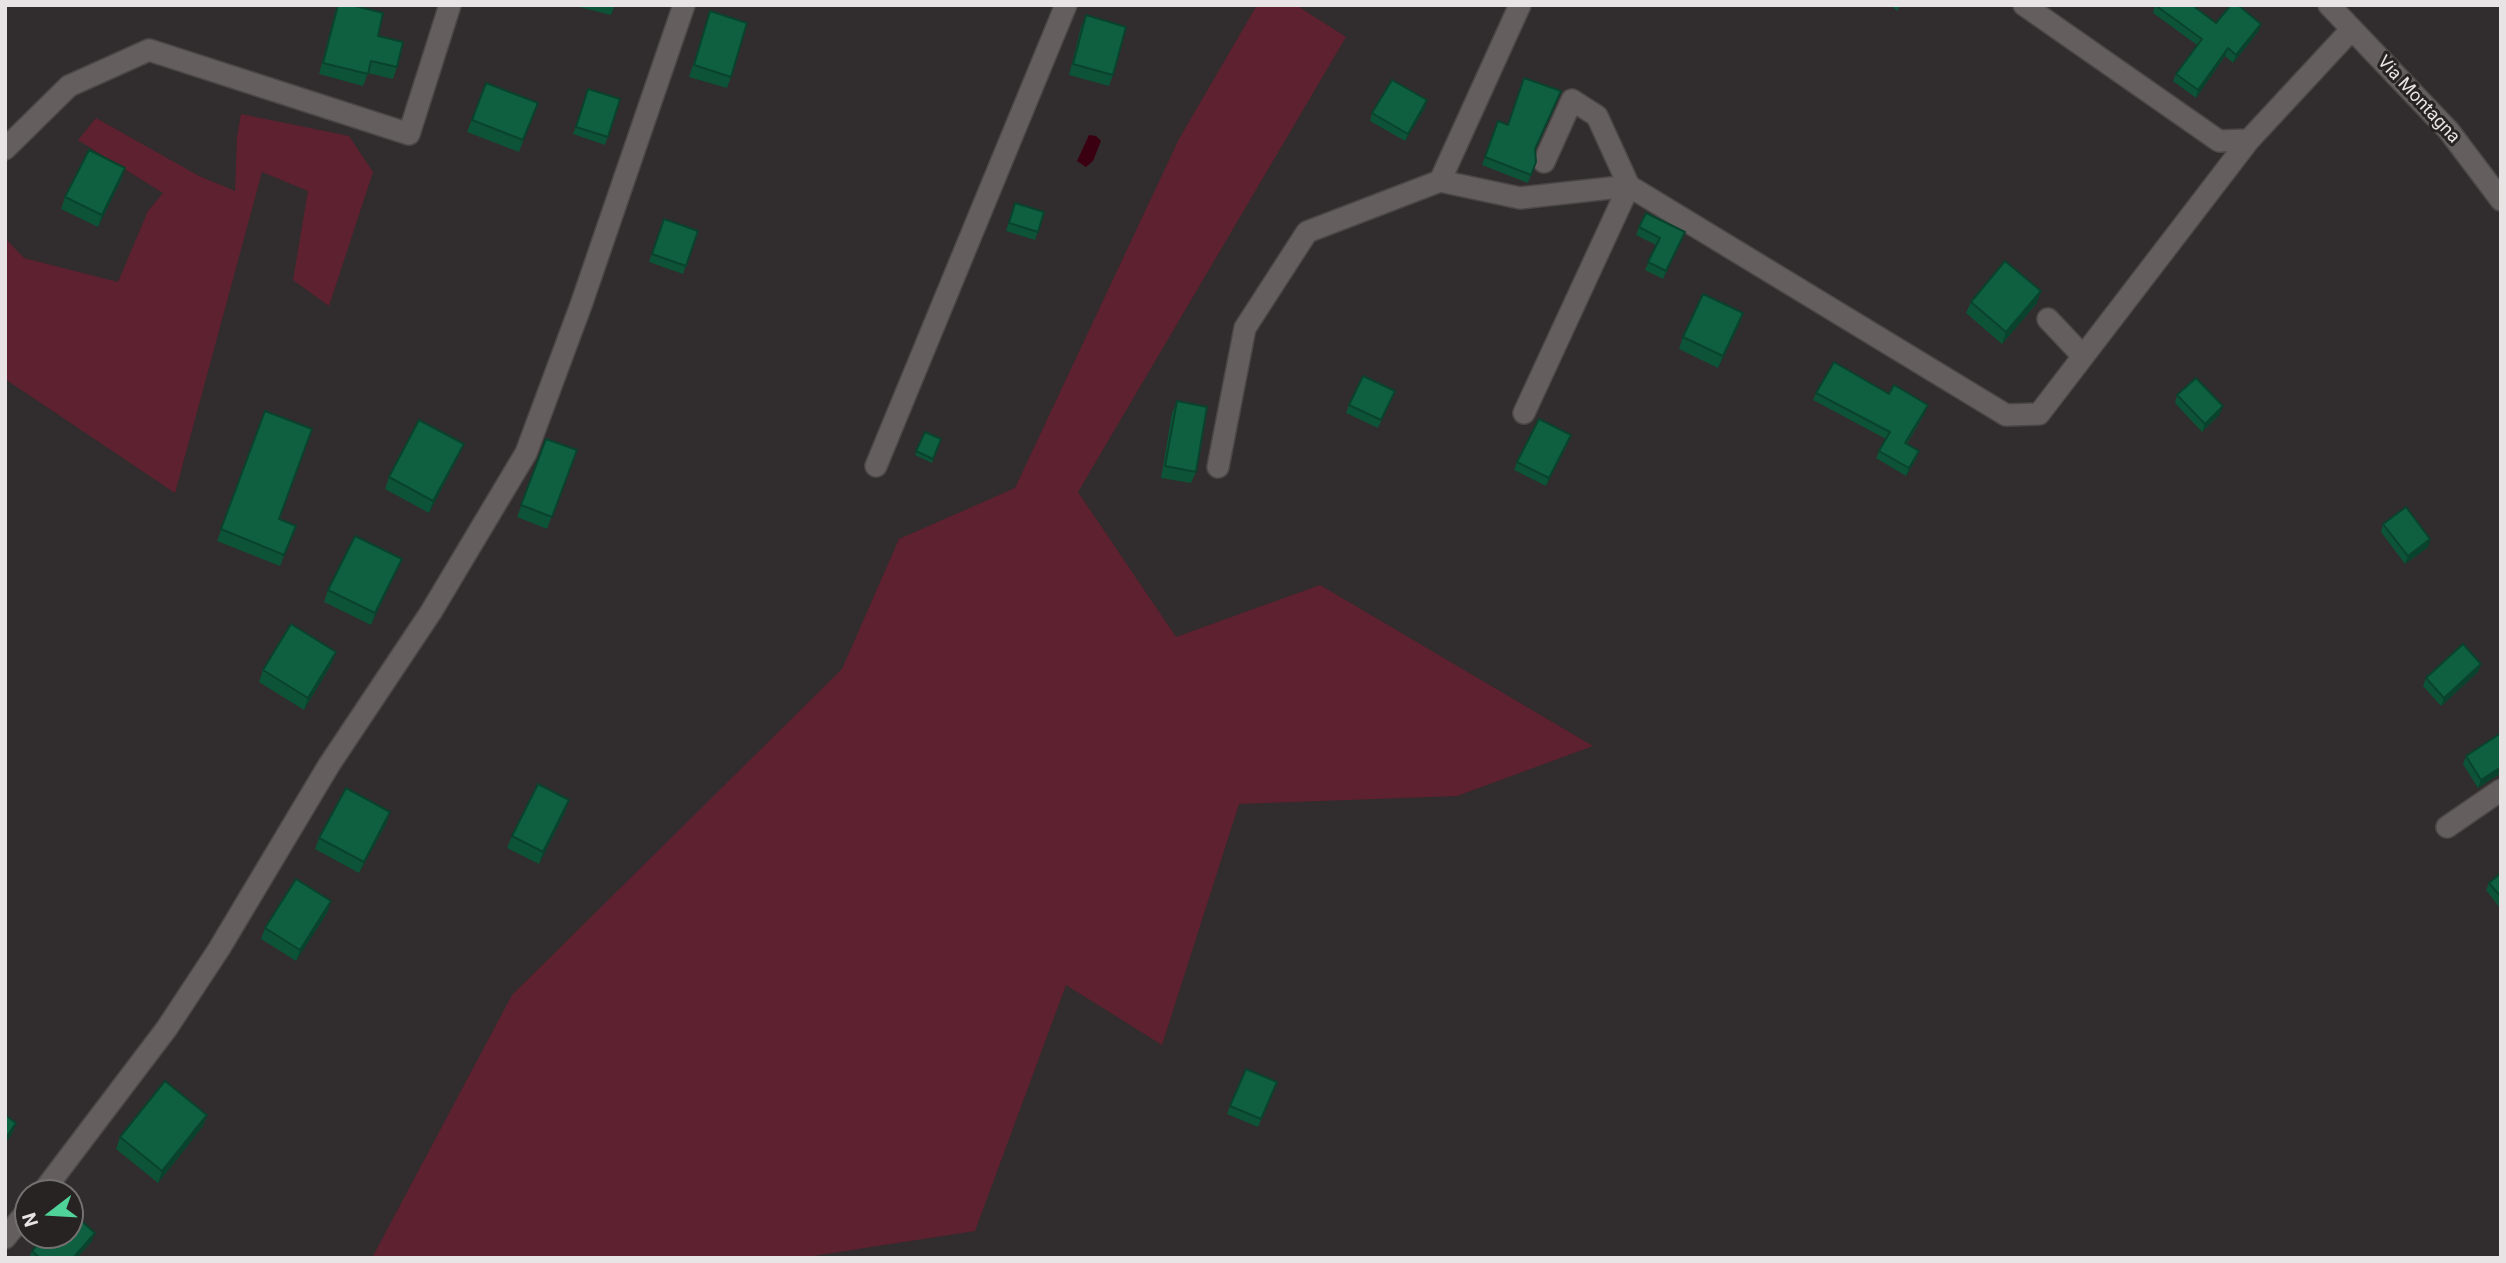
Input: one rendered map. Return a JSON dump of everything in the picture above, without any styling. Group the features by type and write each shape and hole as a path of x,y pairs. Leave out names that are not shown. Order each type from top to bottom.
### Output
{"street":[{"path":"5,149 69,86 149,50 409,134 450,5"},
{"path":"53,1179 151,1049 219,949 329,765 431,612 526,453 581,305 684,5"},
{"path":"876,466 1066,5"},
{"path":"1440,181 1520,5"},
{"path":"2024,5 2220,141 2249,140"},
{"name":"Via Montagna","path":"2329,5 2449,131 2501,201"},
{"path":"1544,162 1572,100 1597,116 1629,186 2006,415 2039,414 2249,140 2351,29"},
{"path":"1218,467 1245,328 1307,232 1440,181 1520,198 1629,186"},
{"path":"1524,413 1629,186"},
{"path":"2048,319 2082,355"},
{"path":"2447,827 2501,790"}],"shaded area":[{"path":"1257,5 1296,5 1346,37 1078,492 1176,637 1320,585 1593,746 1457,796 1239,804 1162,1045 1066,985 975,1231 800,1258 372,1258 512,995 842,669 899,539 1015,488 1179,139"},
{"path":"241,114 349,136 373,172 329,306 293,280 308,191 262,172 175,493 5,379 5,238 24,258 118,282 148,211 163,193 78,140 96,118 199,176 235,191 237,137"},
{"path":"1089,135 1096,136 1101,141 1093,161 1086,167 1077,161"}],"building":[{"path":"338,5 351,5 383,13 378,36 403,42 397,67 371,61 368,74 323,63"},
{"path":"2155,5 2192,5 2216,23 2231,5 2238,5 2261,24 2236,55 2228,48 2198,90 2176,74 2202,39"},
{"path":"710,11 747,23 731,77 694,65"},
{"path":"1086,15 1126,27 1113,75 1073,64"},
{"path":"1524,78 1561,91 1535,149 1536,162 1531,175 1485,157 1498,121 1508,125"},
{"path":"1392,80 1427,100 1408,134 1372,113"},
{"path":"486,83 538,103 523,140 472,120"},
{"path":"588,89 620,99 608,137 576,127"},
{"path":"89,150 125,168 102,215 65,197"},
{"path":"1015,203 1044,212 1038,232 1009,223"},
{"path":"1646,213 1685,232 1666,271 1648,262 1660,238 1639,227"},
{"path":"664,219 698,231 686,266 652,254"},
{"path":"2005,261 2041,291 2006,332 1971,302"},
{"path":"1703,294 1743,313 1723,356 1683,337"},
{"path":"1834,362 1889,394 1894,385 1928,405 1905,443 1919,451 1909,468 1879,451 1890,432 1816,393"},
{"path":"1363,376 1395,391 1381,420 1349,405"},
{"path":"2196,378 2223,406 2205,424 2177,395"},
{"path":"1177,401 1207,407 1196,472 1165,466"},
{"path":"265,411 312,429 279,519 296,526 284,555 221,529"},
{"path":"1539,419 1571,435 1549,478 1517,462"},
{"path":"419,420 464,444 433,501 389,477"},
{"path":"925,432 941,439 933,459 916,451"},
{"path":"546,439 577,450 552,517 521,505"},
{"path":"2406,507 2430,539 2408,556 2383,524"},
{"path":"355,536 402,559 375,613 328,590"},
{"path":"291,624 336,652 308,698 263,670"},
{"path":"2463,644 2481,664 2444,698 2426,678"},
{"path":"2501,733 2501,767 2481,780 2466,756"},
{"path":"538,784 569,800 543,852 512,836"},
{"path":"346,788 390,812 364,862 319,838"},
{"path":"2501,873 2501,897 2489,883"},
{"path":"296,879 331,901 300,950 265,928"},
{"path":"1246,1069 1277,1082 1261,1119 1230,1106"},
{"path":"165,1081 207,1115 162,1171 120,1137"},
{"path":"5,1115 16,1123 5,1139"},
{"path":"84,1223 95,1233 84,1246"},
{"path":"81,1249 73,1258 40,1258 32,1251"}]}
